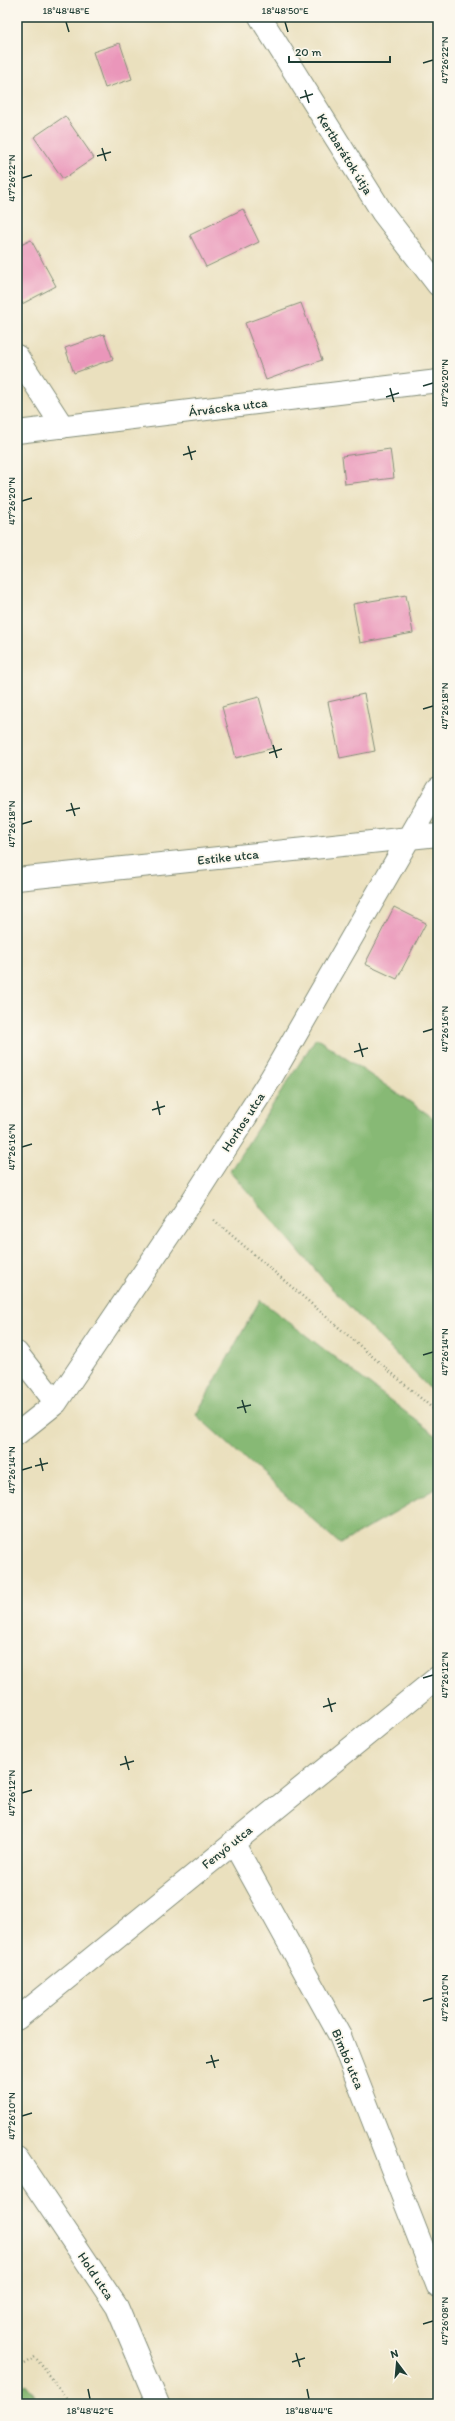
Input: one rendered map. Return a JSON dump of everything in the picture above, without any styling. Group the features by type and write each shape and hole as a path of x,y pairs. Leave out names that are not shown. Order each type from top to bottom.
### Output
{"street":[{"name":"Kertbarátok útja","path":"260,17 382,212 438,285"},
{"path":"17,356 63,427"},
{"name":"Árvácska utca","path":"17,432 438,381"},
{"name":"Horhos utca","path":"17,1434 56,1403 192,1201 271,1078 438,788"},
{"name":"Estike utca","path":"17,879 438,835"},
{"path":"17,1353 56,1403"},
{"name":"Fenyő utca","path":"17,2019 438,1677"},
{"name":"Bimbó utca","path":"233,1842 340,2036 438,2287"},
{"name":"Hold utca","path":"17,2158 117,2306 158,2404"}],"path":[{"path":"192,1201 438,1413"},
{"path":"17,2368 34,2357 72,2404"}],"green space":[{"path":"316,1038 438,1121 438,1397 331,1288 230,1171"},
{"path":"260,1300 438,1437 438,1487 340,1544 196,1415"},
{"path":"26,2384 42,2404 17,2404 17,2390"}],"building":[{"path":"120,43 132,79 105,88 93,52"},
{"path":"65,116 94,158 63,179 34,137"},
{"path":"243,209 259,242 206,267 190,235"},
{"path":"31,240 56,286 22,304 17,294 17,247"},
{"path":"301,303 322,360 266,380 245,323"},
{"path":"104,334 113,359 74,373 65,348"},
{"path":"390,449 394,478 345,484 342,456"},
{"path":"406,595 413,633 360,643 353,604"},
{"path":"364,694 375,751 340,758 328,702"},
{"path":"259,697 273,748 236,758 222,707"},
{"path":"394,907 426,923 397,979 365,964"}]}
